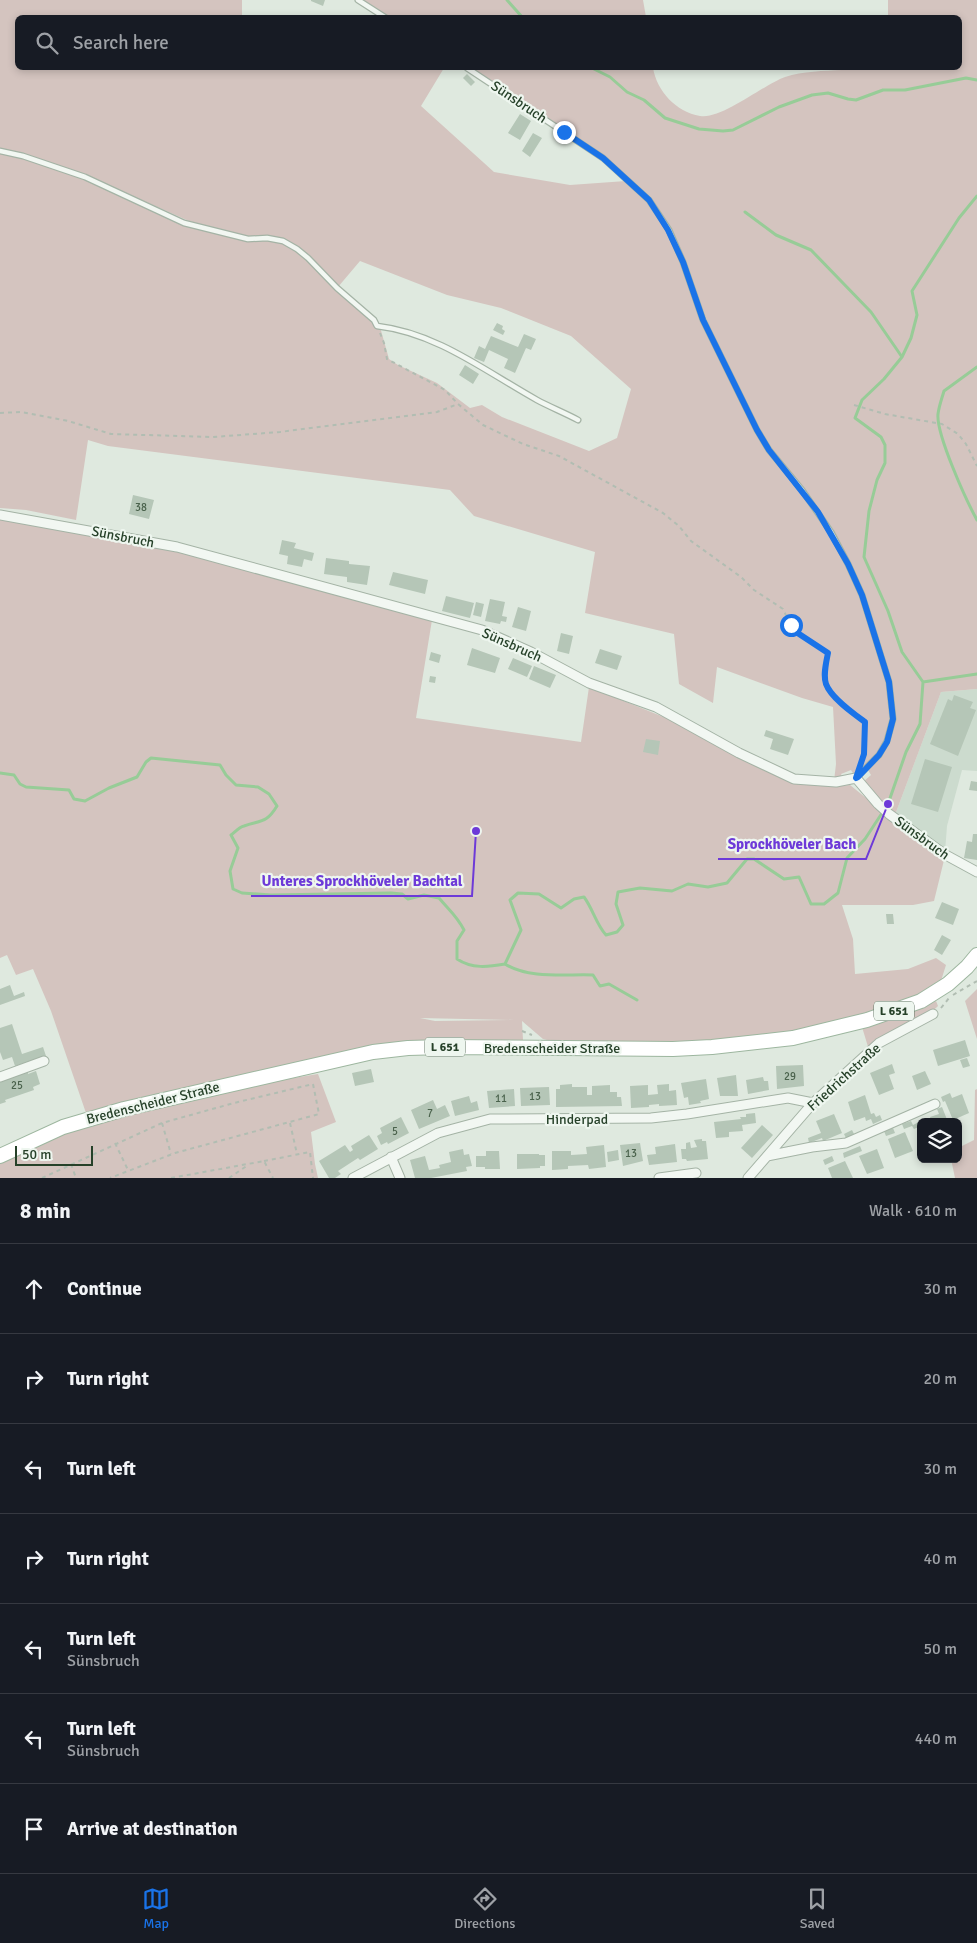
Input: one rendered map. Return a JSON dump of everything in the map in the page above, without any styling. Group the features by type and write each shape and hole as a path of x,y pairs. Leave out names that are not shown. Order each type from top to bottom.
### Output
{"main road":[{"name":"Bredenscheider Straße","path":"0,1156 63,1127 124,1109 381,1050 444,1047 692,1048 793,1038 867,1020 922,1001 948,984 977,955"}],"street":[{"name":"Sünsbruch","path":"0,515 177,547 482,630 531,652 589,683 656,707 739,753 794,779 836,782 857,778 878,804 889,814 944,854 977,872"},
{"name":"Friedrichstraße","path":"748,1178 813,1103 879,1043 933,1014"},
{"path":"0,1077 44,1061"},
{"name":"Hinderpad","path":"353,1178 438,1133 490,1119 651,1118 696,1113 788,1098 813,1103"},
{"path":"766,1156 812,1147 846,1143 935,1104"},
{"path":"391,1157 400,1178"},
{"path":"658,1178 696,1173"}],"lane":[{"path":"358,0 381,15"},
{"name":"Sünsbruch","path":"470,70 603,158 649,200 668,230 683,262 703,320 757,430 769,450 802,490 827,525 862,595 889,682 893,719 887,742 879,755 857,778"},
{"path":"0,151 23,156 85,177 184,223 248,239 266,238 284,241 298,249 308,258 337,288 374,320 377,326 426,338 473,361 538,401 578,420"}],"path":[{"path":"377,326 387,359 445,390 483,425 523,444 559,456 663,513 691,541 741,577 754,590 783,609 793,630 828,653 825,676 829,690 850,711 865,722 864,754 857,778"},
{"path":"0,413 21,412 68,421 111,434 213,437 280,432 437,412 458,404"},
{"path":"854,405 865,409 942,424 953,430 966,444 977,466"},
{"path":"949,997 958,994 977,981"},
{"path":"42,1178 162,1123 313,1084 319,1114 171,1154 110,1178"},
{"path":"289,1122 297,1154"},
{"path":"162,1123 171,1154"},
{"path":"115,1143 128,1170"},
{"path":"171,1178 310,1152 313,1178"},
{"path":"264,1161 273,1178"},
{"path":"71,1164 76,1178"},
{"path":"229,1178 250,1164"}],"shaded area":[{"path":"0,0 242,0 242,15 15,15 15,70 443,70 421,106 494,172 570,185 626,181 647,201 666,230 709,338 749,420 773,460 801,492 846,564 874,637 886,681 891,719 885,739 876,755 858,773 854,775 851,770 841,774 843,779 834,781 836,764 833,707 802,698 717,667 713,703 679,684 674,634 585,613 595,552 474,516 450,490 108,446 88,440 76,520 26,510 0,508 0,152 74,175 181,225 247,241 248,237 189,221 76,171 23,154 0,149","holes":["360,261 447,295 501,308 571,336 631,389 617,438 589,451 502,417 482,405 470,408 437,383 389,359 380,327 338,287"]},
{"path":"360,0 643,0 646,15 386,15"},
{"path":"888,0 977,0 977,689 941,692 895,815 863,782 871,775 868,770 881,756 891,737 895,718 891,682 864,595 833,529 804,489 776,456 752,418 713,336 685,264 650,198 603,156 471,70 653,70 663,92 676,105 691,114 709,116 730,108 776,81 799,74 839,70 962,70 962,15 888,15"},
{"path":"0,513 26,515 125,537 432,620 416,718 581,742 589,687 681,724 765,768 838,786 850,785 897,823 945,856 934,901 913,905 842,905 853,939 855,974 908,969 936,958 946,965 940,984 918,995 836,1026 672,1044 547,1040 543,1039 522,1021 523,1040 363,1047 86,1113 51,1011 33,969 16,975 7,955 0,958","holes":["420,1018 514,1020 435,1021"]},
{"path":"977,689 977,771 962,770 947,826 945,852 895,815 941,692"},
{"path":"977,989 977,1039 965,1001"},
{"path":"936,1001 938,1006 934,1010 899,1028 869,1050 862,1027 900,1016"},
{"path":"318,1074 336,1122 311,1132 318,1178 0,1178 0,1162 42,1142 114,1118 182,1100"},
{"path":"977,1089 977,1178 955,1178 952,1163 962,1163 962,1146 974,1140 975,1090"}],"building":[{"path":"311,0 325,0 323,6"},
{"path":"467,74 475,82 471,86 463,78"},
{"path":"520,114 531,121 520,140 508,133"},
{"path":"533,133 542,138 530,157 522,151"},
{"path":"497,323 503,326 502,329 505,331 503,335 493,330"},
{"path":"524,334 536,339 531,350 526,348 515,373 504,368 508,359 489,350 484,362 474,358 479,346 485,349 491,336 518,347"},
{"path":"465,365 479,374 473,384 459,375"},
{"path":"133,495 154,500 149,519 129,514"},
{"path":"282,540 296,543 294,548 314,553 312,561 304,559 302,567 287,564 288,556 279,554"},
{"path":"326,558 349,561 349,564 370,566 367,585 347,582 347,577 324,574"},
{"path":"393,572 428,580 425,594 389,585"},
{"path":"446,596 474,603 470,618 442,611"},
{"path":"490,599 505,602 502,616 507,617 506,622 501,621 500,624 485,621"},
{"path":"476,602 484,604 481,617 473,615"},
{"path":"518,607 531,611 526,631 512,627"},
{"path":"561,633 573,636 569,654 557,651"},
{"path":"472,648 500,658 495,673 467,665"},
{"path":"600,649 622,656 617,670 595,663"},
{"path":"431,652 441,655 439,663 429,660"},
{"path":"513,658 532,666 527,677 508,669"},
{"path":"534,666 556,675 550,688 529,679"},
{"path":"430,676 436,677 435,683 429,682"},
{"path":"954,695 973,702 970,708 976,710 958,756 930,744 948,699 952,701"},
{"path":"766,730 794,739 788,755 770,749 773,739 764,736"},
{"path":"646,739 660,741 658,755 643,752"},
{"path":"925,759 952,767 938,812 911,804"},
{"path":"971,781 977,782 977,791 969,790"},
{"path":"973,834 977,834 977,860 964,858 967,841 972,842"},
{"path":"942,902 959,909 953,925 935,918"},
{"path":"886,914 893,914 894,924 887,924"},
{"path":"942,935 951,940 942,955 934,950"},
{"path":"10,985 14,996 24,992 25,996 0,1005 0,989"},
{"path":"12,1024 22,1054 43,1047 46,1056 15,1066 12,1057 3,1060 0,1052 0,1028"},
{"path":"965,1040 970,1056 938,1066 933,1050"},
{"path":"967,1058 970,1066 963,1068 960,1060"},
{"path":"892,1064 895,1073 889,1075 894,1089 879,1095 870,1073"},
{"path":"803,1065 804,1086 777,1089 776,1066"},
{"path":"371,1069 374,1082 355,1086 352,1073"},
{"path":"28,1071 28,1074 36,1071 40,1084 33,1087 34,1090 5,1100 6,1102 0,1104 0,1081"},
{"path":"925,1071 931,1084 917,1090 912,1076"},
{"path":"736,1075 738,1096 720,1096 717,1078"},
{"path":"763,1077 764,1081 768,1081 769,1090 748,1094 746,1080"},
{"path":"706,1079 709,1099 700,1101 701,1103 689,1105 688,1097 684,1098 681,1083"},
{"path":"572,1084 572,1087 587,1087 587,1095 592,1095 592,1086 610,1085 610,1092 617,1092 617,1097 621,1097 622,1106 556,1107 556,1089 560,1089 560,1085"},
{"path":"669,1084 669,1091 676,1090 677,1105 659,1106 659,1104 649,1105 649,1107 631,1108 630,1086 648,1085 648,1095 658,1094 657,1085"},
{"path":"549,1087 550,1105 521,1106 520,1088"},
{"path":"514,1089 515,1106 489,1108 487,1091"},
{"path":"950,1093 952,1098 962,1094 969,1113 958,1118 952,1118 945,1101 943,1102 941,1097"},
{"path":"865,1095 871,1114 874,1113 876,1117 880,1115 882,1120 873,1124 871,1119 866,1121 865,1117 854,1121 848,1102"},
{"path":"469,1096 471,1103 477,1101 479,1110 455,1116 451,1101"},
{"path":"433,1100 437,1109 445,1105 450,1116 419,1129 411,1110"},
{"path":"942,1107 946,1118 930,1118 939,1114 937,1109"},
{"path":"755,1113 756,1123 742,1125 743,1131 729,1132 729,1137 716,1138 714,1122 741,1119 740,1117 746,1117 746,1114"},
{"path":"834,1114 842,1133 823,1141 822,1138 809,1143 808,1138 821,1133 816,1121"},
{"path":"401,1117 409,1133 388,1144 387,1142 381,1145 377,1136 382,1133 380,1128"},
{"path":"911,1121 913,1125 917,1123 917,1128 914,1129 912,1126 904,1129 902,1124"},
{"path":"762,1125 773,1135 752,1158 741,1148"},
{"path":"893,1128 895,1133 886,1136 884,1131"},
{"path":"852,1130 854,1134 846,1138 844,1134"},
{"path":"905,1132 913,1151 895,1158 888,1139"},
{"path":"369,1135 378,1149 360,1160 358,1158 338,1171 341,1174 335,1178 329,1178 319,1161 345,1145 350,1152 353,1150 351,1146"},
{"path":"702,1139 702,1141 706,1141 708,1159 687,1161 682,1159 681,1149 686,1149 686,1143 690,1142 691,1148 697,1147 694,1140"},
{"path":"640,1143 643,1161 623,1166 620,1145"},
{"path":"675,1144 677,1162 649,1165 647,1155 656,1154 655,1147"},
{"path":"604,1145 606,1167 589,1169 588,1165 568,1166 568,1169 552,1170 552,1151 571,1151 571,1155 587,1154 586,1147"},
{"path":"860,1146 862,1151 844,1158 843,1153"},
{"path":"463,1149 464,1155 469,1154 472,1166 466,1167 467,1171 431,1178 415,1178 410,1160 425,1156 429,1170 440,1168 439,1165 451,1162 449,1152"},
{"path":"877,1149 884,1168 867,1174 859,1156"},
{"path":"618,1150 619,1160 608,1162 607,1152"},
{"path":"486,1151 499,1151 500,1169 476,1167 476,1156 486,1156"},
{"path":"517,1154 545,1155 545,1166 517,1169"},
{"path":"832,1156 834,1161 825,1165 823,1160"},
{"path":"845,1161 853,1178 832,1178 828,1168"}],"waterway":[{"path":"507,0 520,15"},
{"path":"596,70 610,77 627,92 644,100 665,118 699,129 723,131 733,130 779,107 812,95 828,93 856,100 883,90 905,90 966,78 977,80"},
{"path":"0,773 14,775 20,784 26,787 69,790 74,799 85,801 109,788 137,777 146,762 151,758 220,765 226,775 236,785 258,787 269,794 277,806 266,819 239,828 231,835 238,848 230,871 233,889 242,893 271,895 391,893 402,894 408,899 424,895 439,898 456,917 464,930 457,941 457,959 474,966 505,964 521,930 510,900 518,893 539,894 561,908 574,899 584,897 606,935 617,932 623,925 616,904 618,892 640,888 672,891 688,884 708,887 727,883 747,859 754,859 784,879 799,877 811,904 824,904 838,893 847,858 865,839 888,804 906,752 920,724 923,682 902,652 888,611 864,557 869,511 877,480 885,463 885,445 881,437 855,418 862,400 884,379 902,357 911,338 917,315 912,291 959,218 977,196"},
{"path":"745,212 776,235 811,250 871,312 902,357"},
{"path":"977,367 944,391 938,414 947,451 959,483 977,520"},
{"path":"923,682 977,674"},
{"path":"505,964 515,969 536,974 593,975 600,986 609,984 637,1000"}],"place":[{"name":"Sprockhöveler Bach","path":"888,804"},
{"name":"Unteres Sprockhöveler Bachtal","path":"476,831"}],"route":[{"path":"564,132 603,158 649,200 668,230 683,262 695,300 711,338 762,440 818,512 848,564 862,595 889,682 893,719 887,742 879,755 856,778 864,754 865,722 843,705 829,690 826,683 825,669 828,653 811,644 793,630 791,625"}]}
